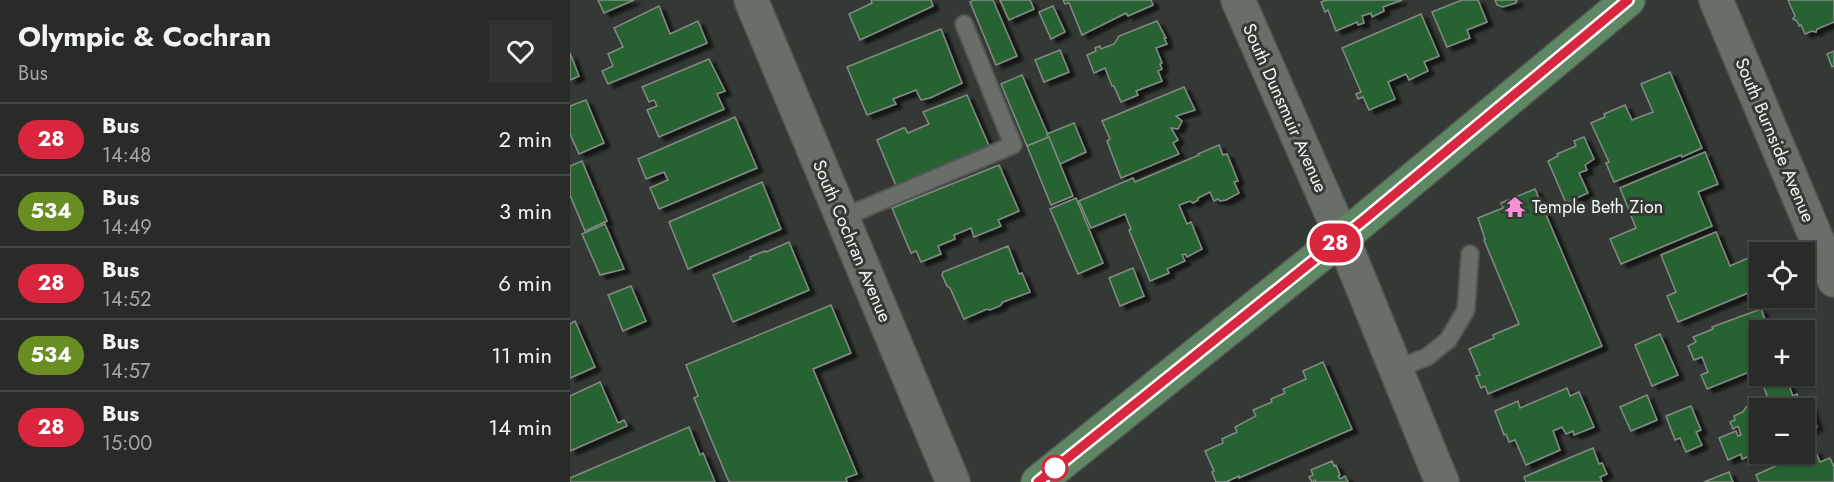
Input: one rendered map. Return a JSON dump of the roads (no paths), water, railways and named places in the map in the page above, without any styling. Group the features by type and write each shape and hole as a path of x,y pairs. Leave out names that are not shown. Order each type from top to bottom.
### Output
{"main road":[{"path":"1038,482 1342,237 1628,0"}],"street":[{"name":"South Cochran Avenue","path":"751,0 953,482"},
{"name":"South Dunsmuir Avenue","path":"1238,0 1342,237 1442,482"},
{"name":"South Burnside Avenue","path":"1716,0 1834,280"}],"lane":[{"path":"842,218 1013,145 964,24"},
{"path":"1396,369 1427,357 1448,340 1466,310 1470,254"}],"place":[{"name":"Temple Beth Zion","path":"1515,207"}]}
